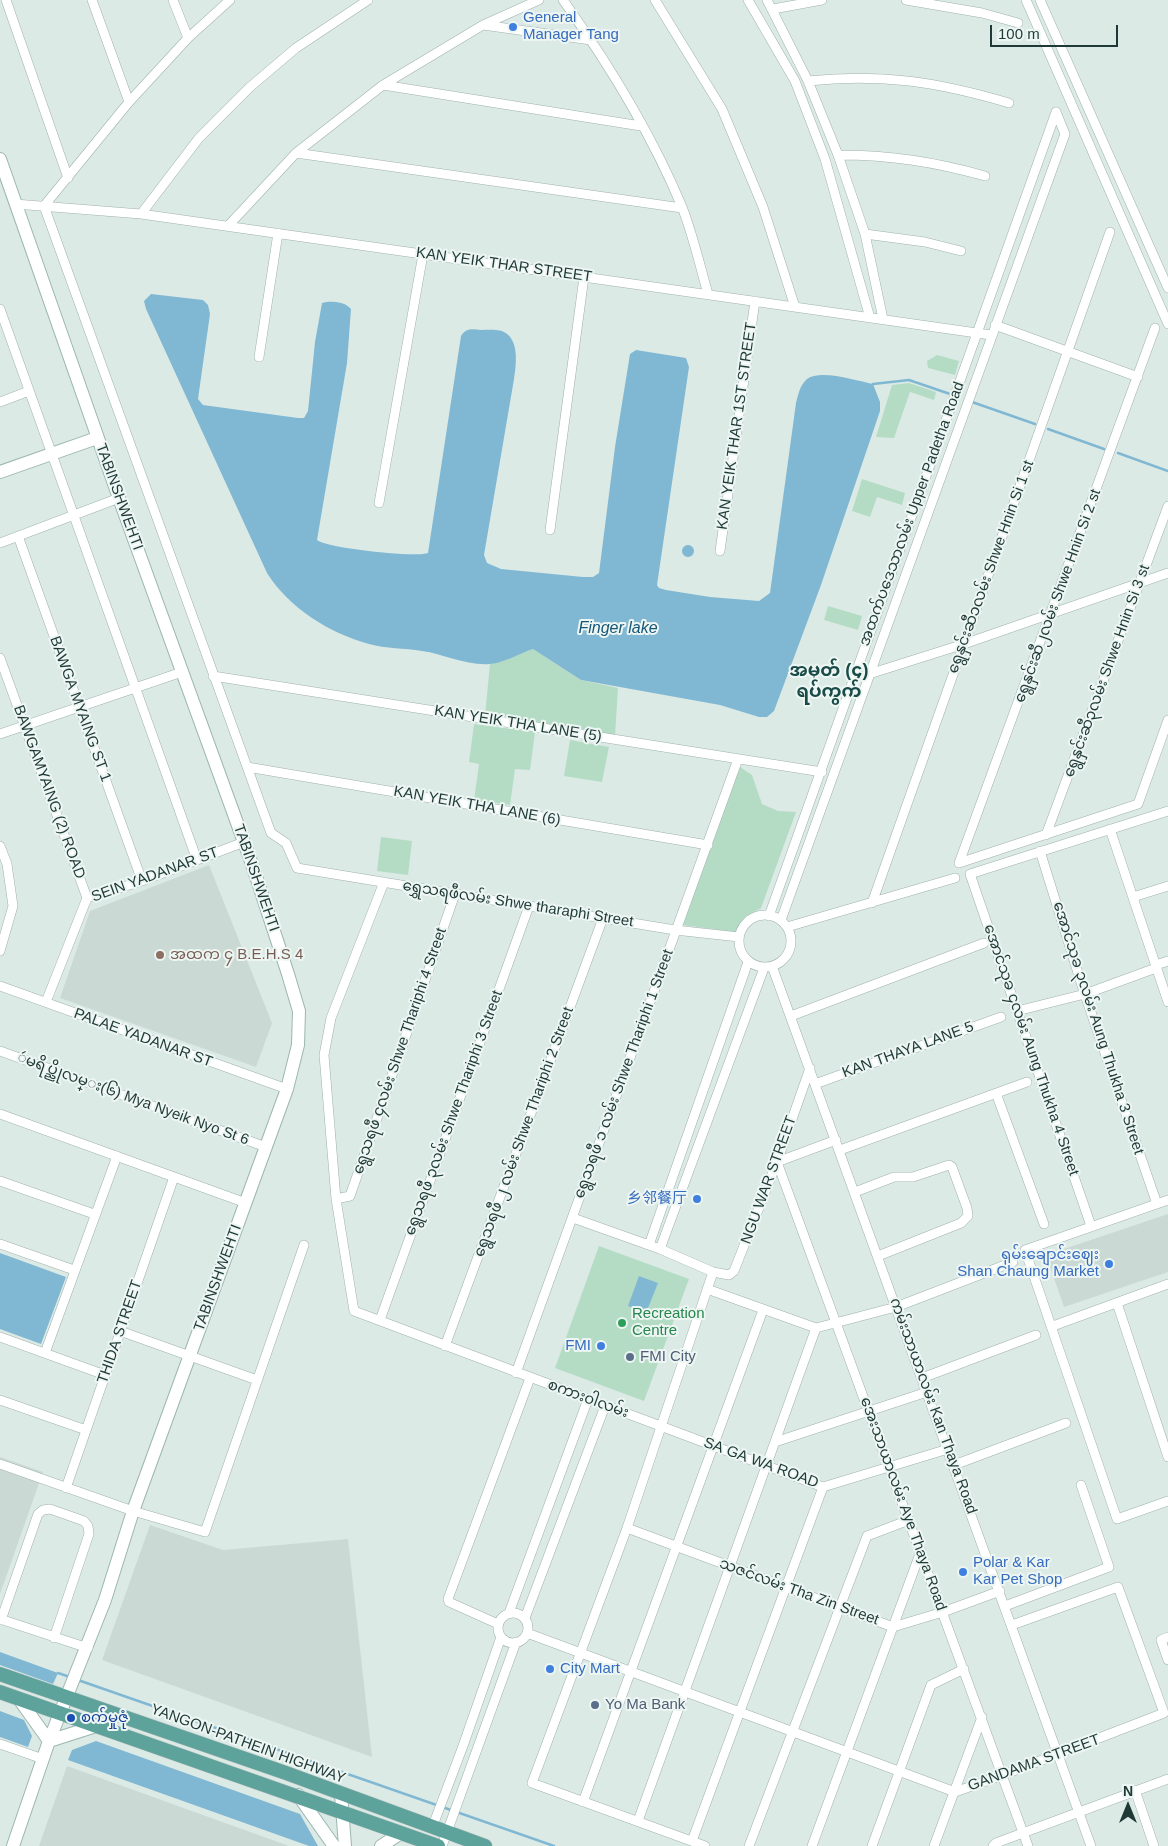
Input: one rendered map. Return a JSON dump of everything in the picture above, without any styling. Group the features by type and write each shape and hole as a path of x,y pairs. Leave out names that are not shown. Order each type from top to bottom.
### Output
{"main road":[{"name":"TABINSHWEHTI","path":"1,165 244,842 299,1011 298,1045 287,1090 133,1511 88,1648 49,1741 14,1846"},
{"path":"0,472 98,438"},
{"name":"YANGON-PATHEIN HIGHWAY","path":"0,1674 432,1828 442,1842"},
{"name":"YANGON-PATHEIN HIGHWAY","path":"0,1692 99,1725 402,1833 442,1842 484,1846"},
{"path":"19,1699 49,1741 99,1725"},
{"path":"341,1794 345,1846"},
{"path":"298,1795 334,1846"},
{"path":"380,1846 402,1833"}],"street":[{"path":"6,0 68,178"},
{"path":"92,0 129,102"},
{"path":"173,0 188,38"},
{"path":"230,0 188,38 129,102 44,206 247,767"},
{"path":"141,214 199,138 250,87 296,48 368,0"},
{"path":"228,226 296,153 384,85 483,25 539,0"},
{"path":"563,0 591,40 641,126 682,208 708,294"},
{"path":"655,0 722,109 763,207 796,307"},
{"path":"748,0 796,81 825,158 870,318"},
{"path":"767,0 808,81 838,155 865,234 883,320"},
{"path":"773,9 822,0"},
{"path":"906,0 982,13 1018,23"},
{"path":"1026,0 1168,324"},
{"path":"1040,0 1168,288"},
{"path":"483,25 591,40"},
{"path":"808,81 849,77 897,78 956,88 1009,103"},
{"path":"384,85 641,126"},
{"name":"အထက်ပဒေသာလမ်း Upper Padetha Road","path":"769,916 822,772 976,333 1056,112 1065,134 995,325"},
{"path":"296,153 682,208"},
{"path":"838,155 883,155 948,166 985,176"},
{"name":"KAN YEIK THAR STREET","path":"15,204 141,214 991,336"},
{"name":"ရွေနှင်းဆီ၁လမ်း Shwe Hnin Si 1 st","path":"872,903 1110,232"},
{"path":"259,357 278,233"},
{"path":"865,234 926,242 961,251"},
{"path":"379,503 422,254"},
{"path":"550,530 584,277"},
{"name":"KAN YEIK THAR 1ST STREET","path":"720,551 755,301"},
{"path":"0,309 197,860"},
{"path":"784,924 870,674 995,325 1138,377"},
{"name":"ရွေနှင်းဆီ၂လမ်း Shwe Hnin Si 2 st","path":"1046,835 960,863 1155,328"},
{"path":"0,402 29,391"},
{"path":"0,543 119,498"},
{"name":"ရွေနှင်းဆီ၃လမ်း Shwe Hnin Si 3 st","path":"1046,835 1168,506"},
{"name":"BAWGA MYAING ST 1","path":"18,536 142,881"},
{"path":"854,678 964,644 1168,573"},
{"name":"BAWGAMYAING (2) ROAD","path":"0,658 87,898"},
{"path":"0,734 182,672"},
{"name":"KAN YEIK THA LANE (5)","path":"213,676 822,772"},
{"path":"1046,835 1138,804 1168,720"},
{"name":"ရွေသရဖီ ၁ လမ်း Shwe Thariphi 1 Street","path":"516,1372 738,759"},
{"name":"KAN YEIK THA LANE (6)","path":"247,767 708,845"},
{"name":"ရွှေသရဖီလမ်း Shwe tharaphi Street","path":"247,767 269,829 288,846 297,868 675,930 739,937"},
{"path":"1040,851 1168,811"},
{"path":"1110,829 1168,1002"},
{"name":"SEIN YADANAR ST","path":"46,1002 87,898 142,881 244,842"},
{"path":"0,846 7,864 13,906 0,952"},
{"name":"အောင်သုခ ၄လမ်း Aung Thukha 4 Street","path":"1040,851 970,874 1092,1226"},
{"name":"အောင်သုခ ၃လမ်း Aung Thukha 3 Street","path":"1040,851 1085,994 1157,1204"},
{"path":"784,924 872,903 954,878"},
{"path":"336,1199 324,1055 331,1018 384,882"},
{"path":"1133,897 1168,886"},
{"name":"ရွေသရဖီ ၄လမ်း Shwe Thariphi 4 Street","path":"336,1199 350,1196 455,894"},
{"name":"ရွေသရဖီ ၃လမ်း Shwe Thariphi 3 Street","path":"380,1320 528,906"},
{"path":"769,916 784,924 791,936 788,954 783,961 768,967 748,962 742,955 739,937 744,925 751,919 769,916"},
{"name":"ရွေသရဖီ ၂ လမ်း Shwe Thariphi 2 Street","path":"445,1346 603,918"},
{"path":"791,1016 984,943"},
{"path":"1017,1011 1085,994 1168,961"},
{"path":"649,1245 748,962"},
{"path":"660,1249 768,967"},
{"name":"ကမ်းသာယာလမ်း Kan Thaya Road","path":"768,967 791,1016 1080,1810 1091,1846"},
{"name":"PALAE YADANAR ST","path":"0,986 287,1090"},
{"name":"KAN THAYA LANE 5","path":"815,1084 1001,1017"},
{"name":"ဴမရိပ္ညိုလမ္း(၆) Mya Nyeik Nyo St 6","path":"0,1051 266,1147"},
{"name":"NGU WAR STREET","path":"714,1272 729,1275 734,1271 777,1162 810,1068"},
{"path":"840,1150 1026,1082"},
{"path":"996,1093 1044,1224"},
{"path":"0,1114 246,1203"},
{"path":"777,1162 836,1140"},
{"path":"45,1353 94,1214 117,1156"},
{"name":"အေးသာယာလမ်း Aye Thaya Road","path":"777,1162 838,1323 868,1412 921,1551 1028,1846"},
{"path":"854,1192 894,1176 913,1177 949,1165 952,1167 967,1208 968,1216 961,1223 878,1256"},
{"name":"THIDA STREET","path":"66,1488 174,1177"},
{"path":"0,1181 94,1214"},
{"name":"စကား၀ါလမ်း","path":"336,1199 354,1311 660,1425"},
{"path":"1168,1200 1025,1250 1053,1326 1117,1519 1168,1501"},
{"path":"573,1218 660,1249 714,1272 660,1425 627,1528 532,1783 705,1846"},
{"path":"0,1244 74,1270"},
{"path":"0,1464 133,1511 205,1532 304,1244"},
{"path":"707,1289 816,1328 896,1306 1013,1262"},
{"path":"1053,1326 1168,1284"},
{"path":"1117,1303 1168,1457"},
{"path":"583,1802 763,1310"},
{"path":"638,1821 816,1328"},
{"path":"120,1331 257,1380"},
{"path":"922,1378 1036,1335"},
{"path":"0,1337 105,1375"},
{"path":"498,1624 449,1602 448,1599 530,1378"},
{"path":"775,1442 928,1392"},
{"path":"432,1828 464,1746 501,1637 498,1624 502,1617 509,1613 588,1399"},
{"path":"0,1400 86,1430"},
{"path":"501,1637 516,1642 523,1639 527,1633 528,1625 525,1618 605,1406"},
{"path":"954,1465 1066,1423"},
{"name":"SA GA WA ROAD","path":"660,1425 823,1487 948,1449"},
{"path":"1005,1606 1109,1567 1081,1485"},
{"path":"692,1841 823,1487"},
{"path":"54,1638 89,1534 88,1526 84,1521 50,1509 43,1510 38,1514 1,1619 54,1638 88,1648"},
{"path":"749,1846 867,1536 909,1520"},
{"name":"သဇင်လမ်း Tha Zin Street","path":"627,1528 893,1627 943,1612 1000,1591"},
{"path":"812,1846 921,1551"},
{"name":"GANDAMA STREET","path":"684,1692 954,1792 1164,1713 1118,1587 1012,1626"},
{"path":"509,1613 525,1618"},
{"path":"527,1633 684,1692"},
{"path":"1168,1637 1161,1640 1168,1660"},
{"path":"442,1842 516,1642"},
{"path":"872,1846 931,1684 964,1669"},
{"path":"934,1846 982,1717"},
{"path":"0,1744 43,1759"},
{"path":"993,1846 996,1842 1023,1831 1168,1778"},
{"path":"1135,1790 1154,1846"}],"shaded area":[{"name":"အထက ၄ B.E.H.S 4","path":"209,865 272,1023 256,1067 60,998 90,911"},
{"name":"ရှမ်းချောင်းဈေး Shan Chaung Market","path":"1168,1214 1168,1272 1064,1307 1046,1255"},
{"path":"0,1457 43,1472 0,1594"},
{"path":"150,1525 223,1550 348,1539 372,1757 102,1660"},
{"path":"67,1766 289,1846 39,1846"}],"green space":[{"path":"937,355 959,361 955,375 928,368 927,361"},
{"path":"909,383 936,392 934,400 910,392 894,438 876,437 892,385"},
{"path":"862,479 905,493 902,505 877,497 870,517 852,511"},
{"path":"828,606 862,616 858,630 824,620"},
{"path":"533,649 581,680 618,688 615,736 485,715 490,664"},
{"path":"474,724 535,732 530,770 515,769 510,805 474,800 479,764 469,762"},
{"path":"570,740 609,747 602,782 564,776"},
{"path":"740,767 752,775 762,804 778,811 796,812 761,908 745,917 735,932 683,925"},
{"path":"381,837 412,841 408,875 377,871"},
{"name":"Recreation Centre","path":"599,1246 689,1279 644,1401 555,1368"}],"water":[{"name":"Finger lake","path":"151,294 203,300 208,305 210,314 198,399 203,405 298,418 304,418 308,411 315,342 322,303 338,302 351,309 347,363 317,540 336,546 371,551 407,554 428,553 461,336 467,330 472,329 499,330 504,332 513,341 516,367 484,555 487,563 501,569 583,577 593,577 599,573 615,447 630,354 636,350 686,358 689,367 657,585 659,588 666,590 710,597 759,601 770,593 796,403 805,381 813,376 830,375 873,384 880,402 880,411 821,585 774,711 767,717 759,717 720,705 581,680 533,649 501,662 481,664 464,662 422,651 375,646 339,633 311,617 298,608 276,586 267,573 146,309 144,301"},
{"path":"688,545 694,551 688,557 682,551"},
{"path":"0,1253 66,1277 41,1344 0,1329"},
{"path":"639,1276 658,1283 646,1313 628,1306"},
{"path":"0,1652 58,1673 53,1684 0,1665"},
{"path":"0,1711 24,1720 32,1736 28,1747 0,1737"},
{"path":"96,1741 300,1814 318,1846 309,1846 68,1760 72,1750"}],"waterway":[{"path":"873,384 909,380 950,394"},
{"path":"972,402 1035,424"},
{"path":"1048,429 1104,449"},
{"path":"1118,453 1168,471"},
{"path":"58,1673 70,1677"},
{"path":"78,1680 554,1846"}],"place":[{"name":"General Manager Tang","path":"513,27"},
{"name":"အထက ၄ B.E.H.S 4","path":"160,955"},
{"name":"乡邻餐厅","path":"697,1199"},
{"name":"ရှမ်းချောင်းဈေး Shan Chaung Market","path":"1109,1264"},
{"name":"Recreation Centre","path":"622,1323"},
{"name":"FMI","path":"601,1346"},
{"name":"FMI City","path":"630,1357"},
{"name":"Polar & Kar Kar Pet Shop","path":"963,1572"},
{"name":"City Mart","path":"550,1669"},
{"name":"Yo Ma Bank","path":"595,1705"},
{"name":"စက်မှုဇုံ","path":"71,1718"}],"district":[{"name":"အမှတ် (၄) ရပ်ကွက်","path":"829,681"}]}
